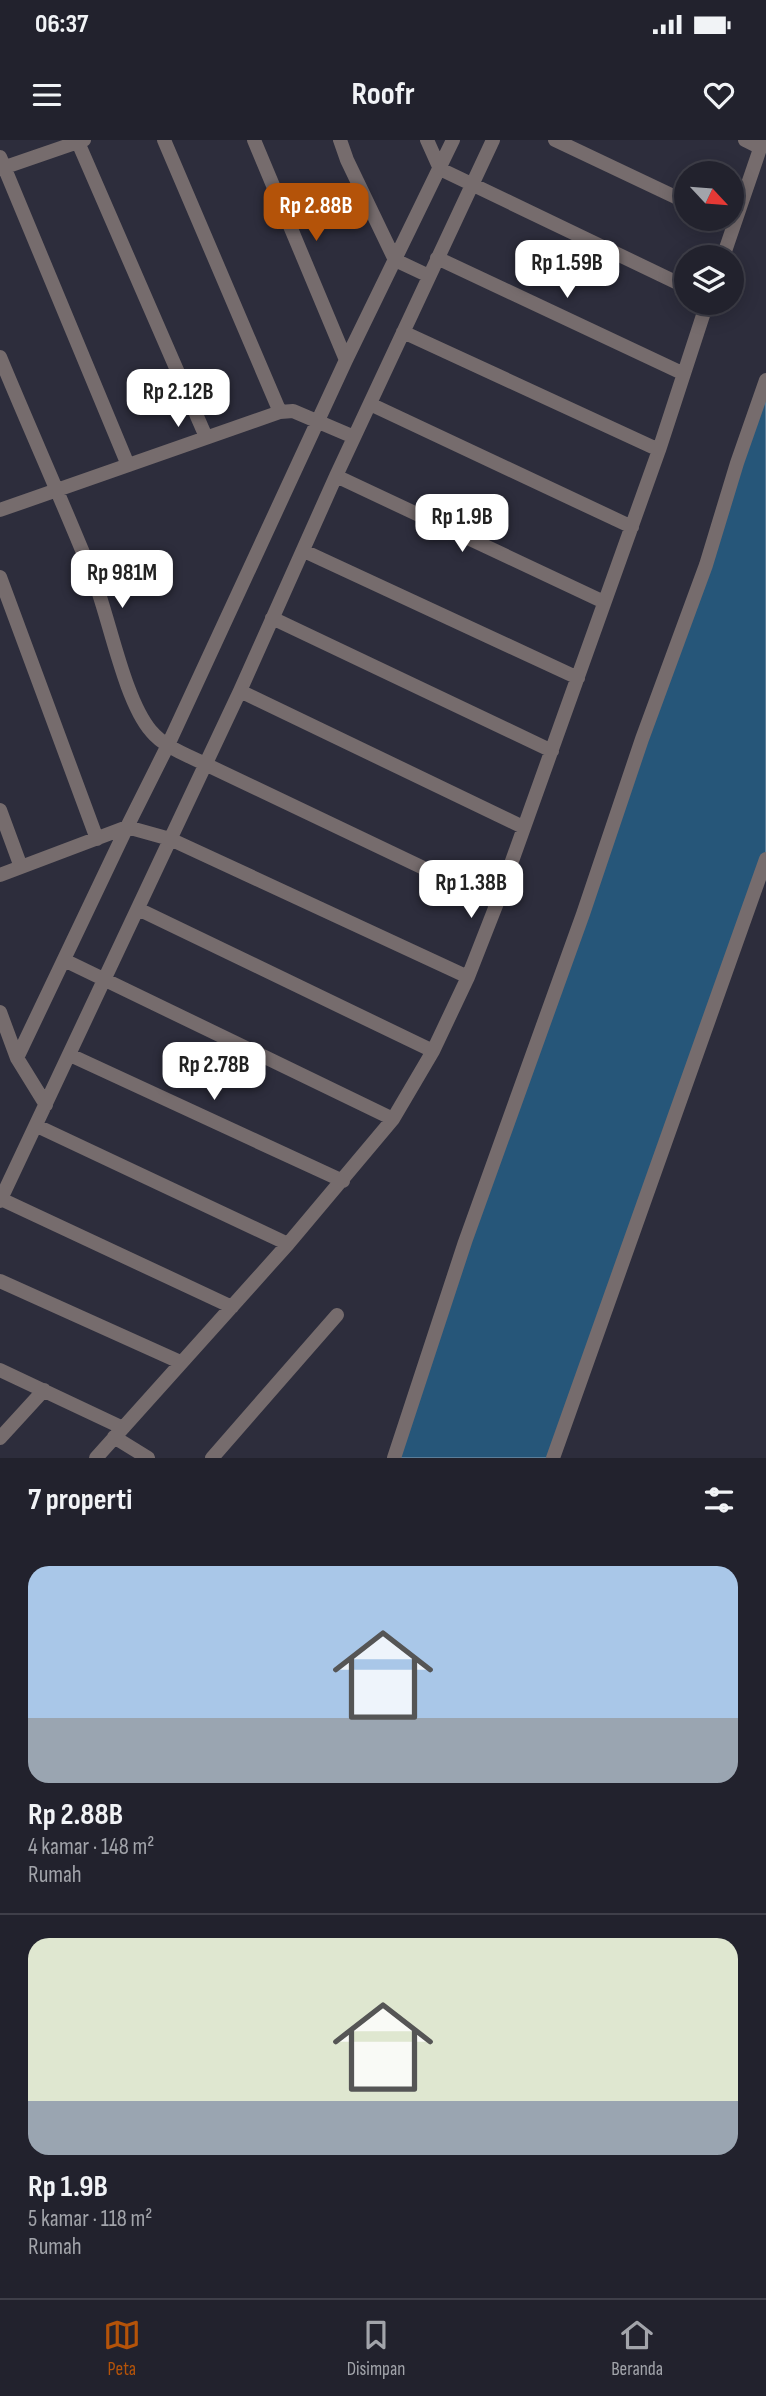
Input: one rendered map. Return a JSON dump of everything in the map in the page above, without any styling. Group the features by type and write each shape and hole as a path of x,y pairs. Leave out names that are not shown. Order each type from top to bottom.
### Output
{"street":[{"path":"164,140 280,412"},
{"path":"254,140 346,360"},
{"path":"340,140 395,260 429,276"},
{"path":"427,140 440,169 674,281"},
{"path":"17,1058 168,746 346,360 453,140"},
{"path":"232,1307 0,1200 240,691 336,476 493,140"},
{"path":"555,140 674,196"},
{"path":"744,185 762,144 745,140"},
{"path":"128,465 1,164 80,141 206,438"},
{"path":"437,258 682,373"},
{"path":"96,1458 344,1181 393,1119 433,1051 468,976 497,903 659,450 703,315"},
{"path":"403,332 659,450"},
{"path":"0,357 96,584 130,691 142,720 152,733 168,746 497,903"},
{"path":"394,1458 465,1242 706,565 766,380"},
{"path":"370,404 632,527"},
{"path":"0,510 280,412 293,411 354,437"},
{"path":"336,476 604,601"},
{"path":"304,551 578,678"},
{"path":"0,577 97,839"},
{"path":"272,618 552,751"},
{"path":"240,691 523,827"},
{"path":"0,810 21,867"},
{"path":"0,875 127,827 170,839 468,976"},
{"path":"553,1458 766,859"},
{"path":"138,909 433,1051"},
{"path":"64,960 393,1119"},
{"path":"0,1012 17,1058 46,1105"},
{"path":"70,1055 344,1181"},
{"path":"37,1126 288,1244"},
{"path":"0,1281 180,1363"},
{"path":"212,1458 337,1315"},
{"path":"0,1370 44,1390 118,1433 148,1458"},
{"path":"0,1438 44,1390"}],"water":[{"path":"766,384 766,859 553,1458 394,1458"}]}
